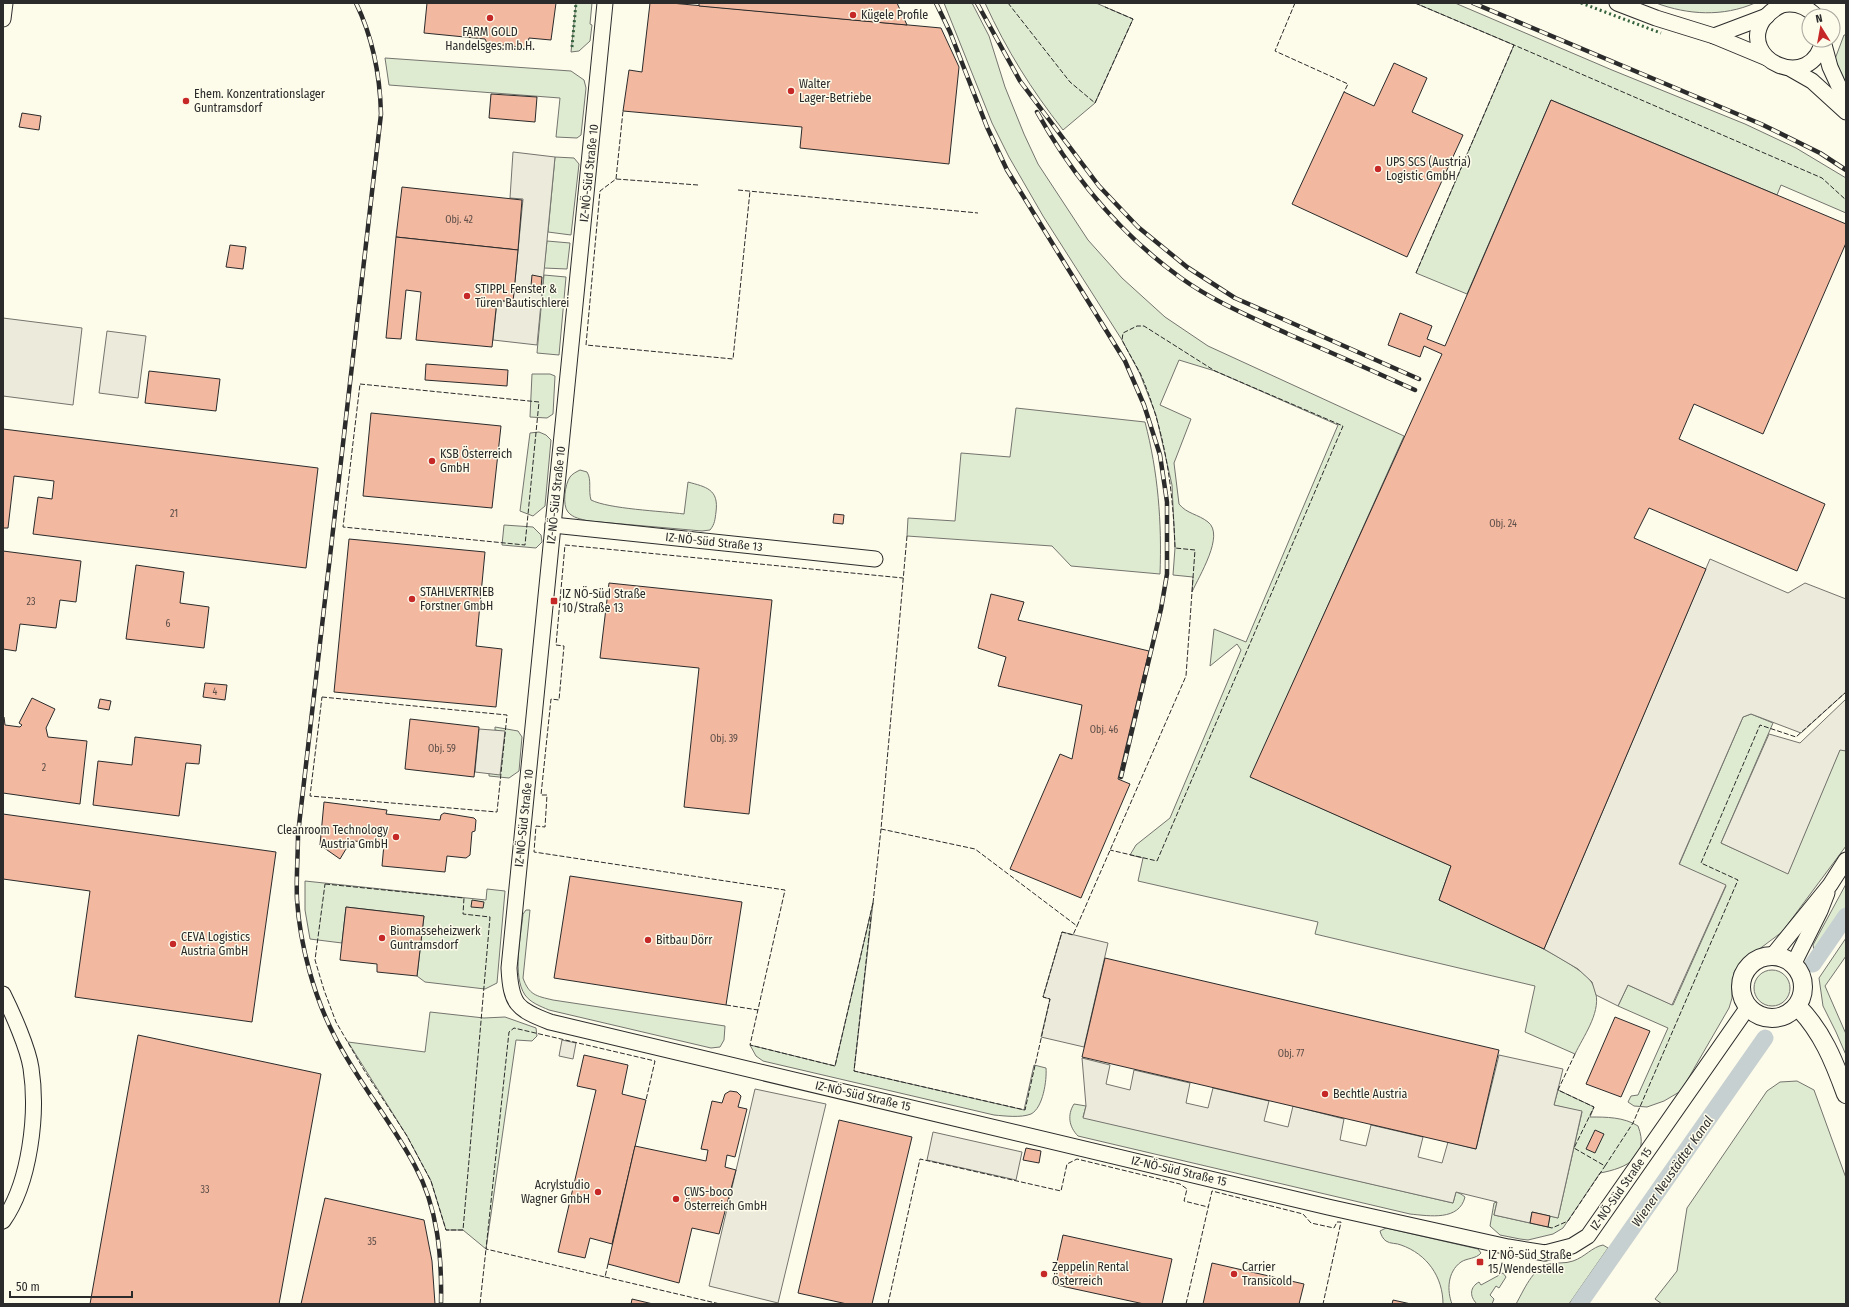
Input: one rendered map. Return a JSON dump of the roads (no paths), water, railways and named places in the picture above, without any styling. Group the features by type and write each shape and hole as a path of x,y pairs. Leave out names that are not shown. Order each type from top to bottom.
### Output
{"street":[{"path":"3,19 5,3"},
{"name":"IZ-NÖ-Süd Straße 10","path":"510,988 510,960 606,3"},
{"path":"1617,3 1656,18 1714,36 1767,58 1778,66 1791,69 1812,81 1846,112"},
{"path":"1714,36 1766,16 1782,4 1806,8"},
{"path":"1766,16 1759,32 1759,41 1767,58"},
{"path":"1791,69 1809,63 1821,48"},
{"path":"1825,48 1830,67 1846,102"},
{"name":"IZ-NÖ-Süd Straße 13","path":"553,525 875,559"},
{"path":"1773,955 1830,885 1846,860"},
{"path":"1794,963 1820,912 1830,885"},
{"path":"1773,955 1784,957 1794,963 1801,972 1804,984 1803,996 1797,1006 1786,1015 1773,1018 1759,1016 1748,1007 1742,996 1740,985 1744,973 1751,963 1761,957 1773,955"},
{"name":"IZ-NÖ-Süd Straße 15","path":"510,988 516,1002 527,1013 550,1022 1328,1207 1508,1247 1545,1253 1572,1246 1588,1236 1748,1007"},
{"path":"3,994 12,1010 31,1067 34,1127 24,1173 10,1212 3,1222"},
{"path":"1797,1006 1809,1018 1819,1033 1836,1065 1846,1094"}],"waterway":[{"name":"Wiener Neustädter Kanal","path":"1813,964 1846,916"},
{"name":"Wiener Neustädter Kanal","path":"1579,1304 1765,1038"}],"railway":[{"path":"356,3 371,43 379,85 381,114 298,834 297,900 301,935 309,970 327,1021 344,1054 406,1149 423,1182 434,1216 437,1233 441,1269 441,1304"},
{"path":"936,3 950,32 987,127 1007,170 1125,361 1144,405 1160,455 1167,502 1167,574 1161,609 1121,777"},
{"path":"977,3 1020,81 1099,186 1138,227 1187,267 1235,298 1419,379"},
{"path":"1473,3 1761,124 1820,153 1846,170"},
{"path":"1037,112 1066,159 1100,203 1138,243 1181,278 1206,294 1246,315 1415,390"}],"place":[{"name":"Kügele Profile","path":"853,15"},
{"name":"FARM GOLD Handelsges.m.b.H.","path":"490,18"},
{"name":"Walter Lager-Betriebe","path":"791,91"},
{"name":"Ehem. Konzentrationslager Guntramsdorf","path":"186,101"},
{"name":"UPS SCS (Austria) Logistic GmbH","path":"1378,169"},
{"name":"STIPPL Fenster & Türen Bautischlerei","path":"467,296"},
{"name":"KSB Österreich GmbH","path":"432,461"},
{"name":"STAHLVERTRIEB Forstner GmbH","path":"412,599"},
{"name":"IZ NÖ-Süd Straße 10/Straße 13","path":"554,601"},
{"name":"Cleanroom Technology Austria GmbH","path":"396,837"},
{"name":"Biomasseheizwerk Guntramsdorf","path":"382,938"},
{"name":"Bitbau Dörr","path":"648,940"},
{"name":"CEVA Logistics Austria GmbH","path":"173,944"},
{"name":"Bechtle Austria","path":"1325,1094"},
{"name":"Acrylstudio Wagner GmbH","path":"598,1192"},
{"name":"CWS-boco Österreich GmbH","path":"676,1199"},
{"name":"IZ NÖ-Süd Straße 15/Wendestelle","path":"1480,1262"},
{"name":"Zeppelin Rental Österreich","path":"1044,1274"},
{"name":"Carrier Transicold","path":"1234,1274"}]}
